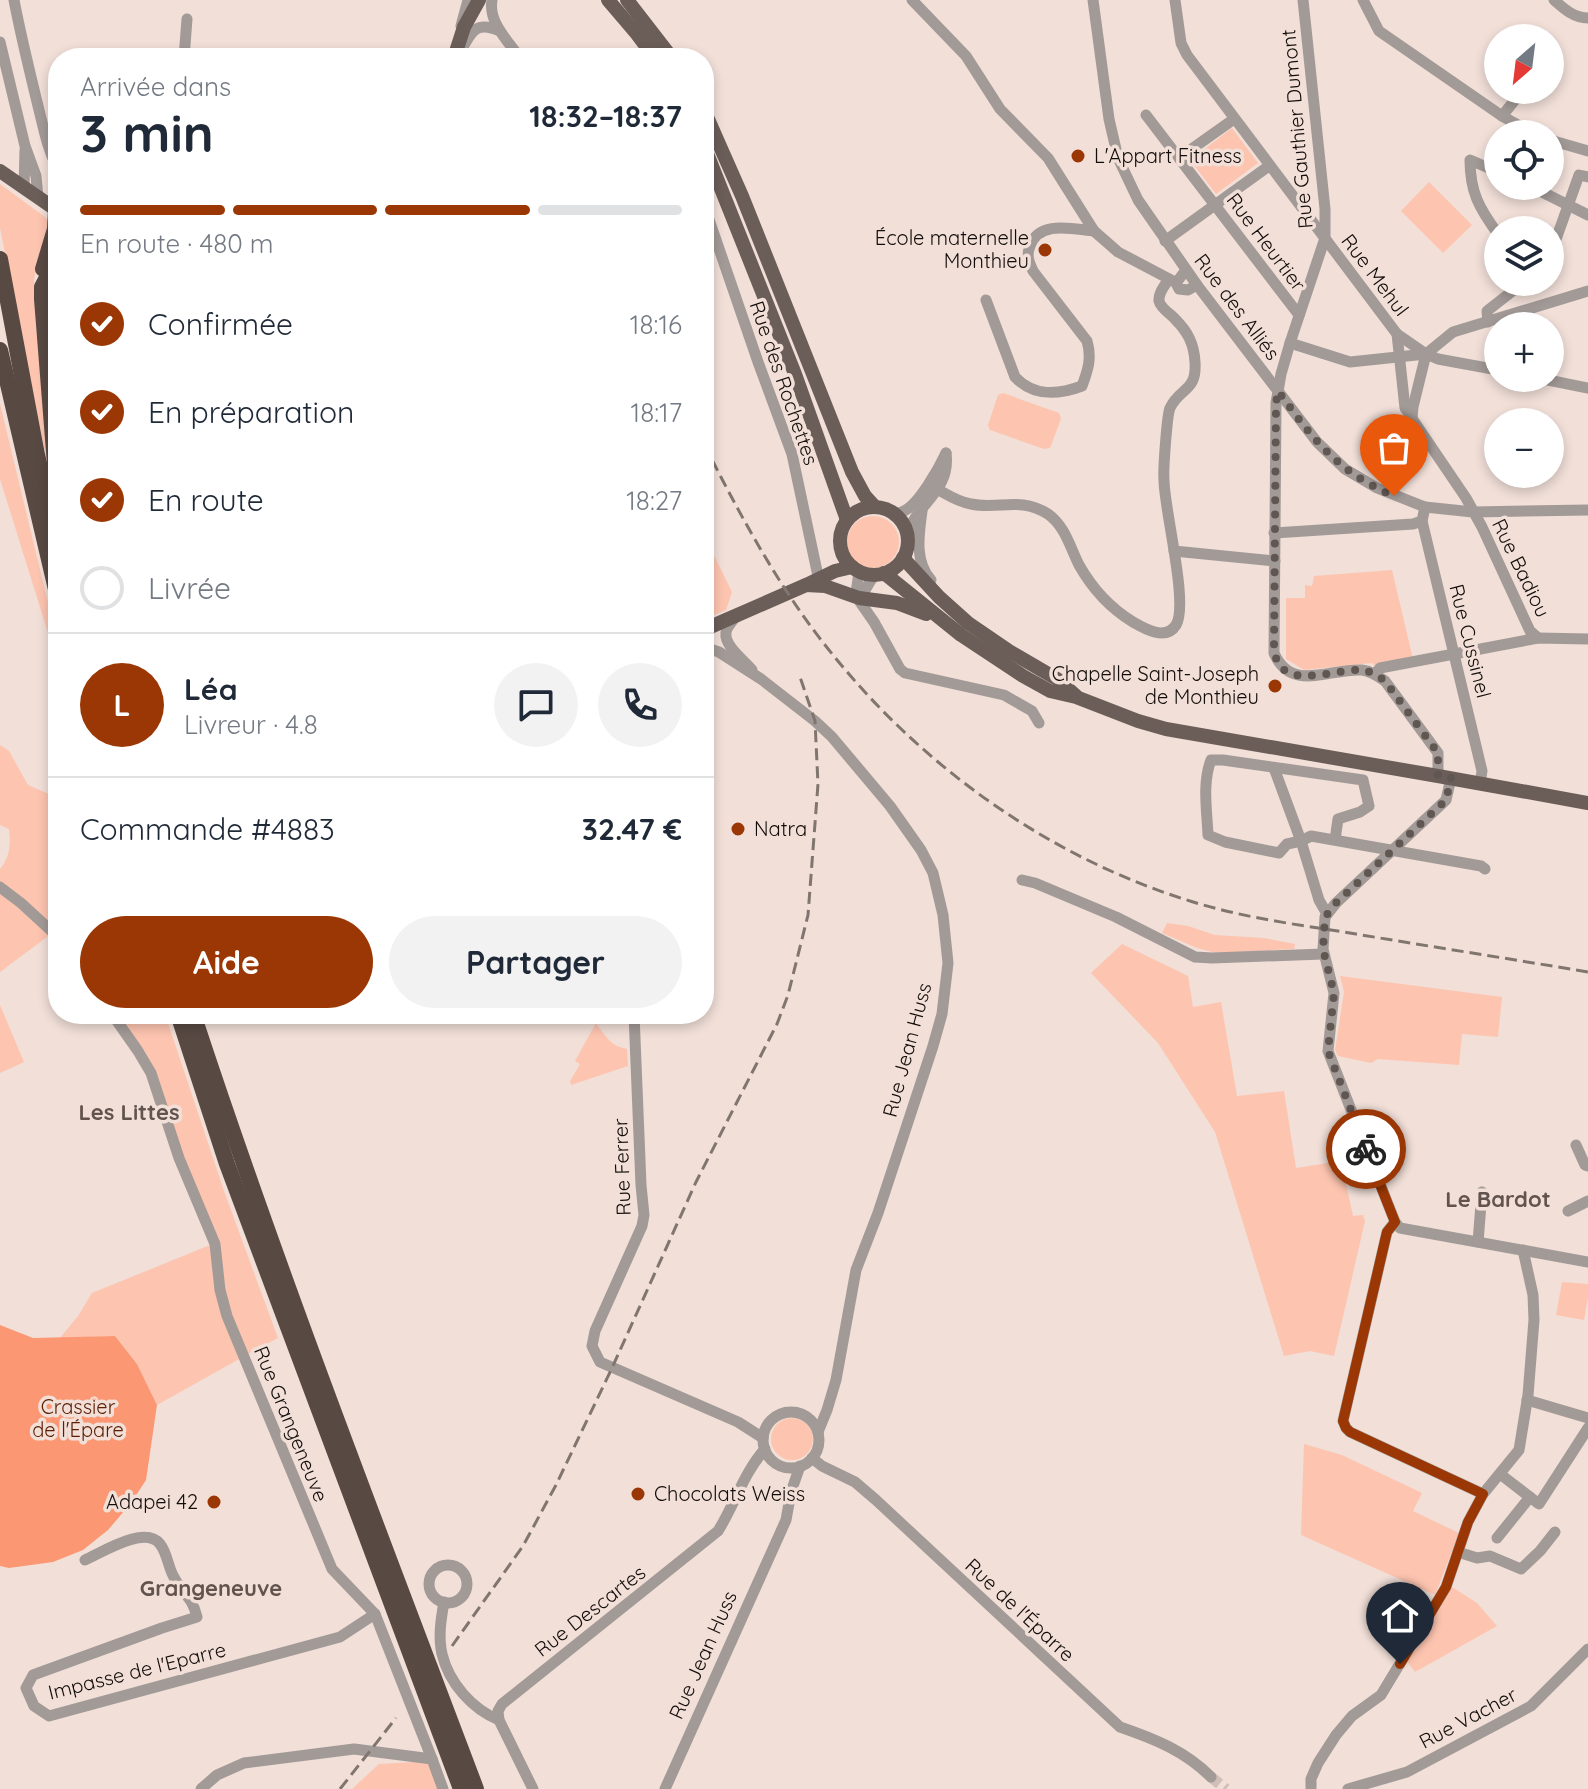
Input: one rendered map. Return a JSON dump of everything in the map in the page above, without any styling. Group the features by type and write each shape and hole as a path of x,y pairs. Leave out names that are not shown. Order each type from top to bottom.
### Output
{"highway":[{"path":"48,253 42,274 48,387"},
{"path":"0,259 48,499"},
{"path":"42,287 48,276"},
{"path":"0,350 48,555"},
{"path":"181,1024 227,1164 461,1789"},
{"path":"196,1024 241,1160 476,1789"}],"main road":[{"path":"458,48 470,14 479,0"},
{"path":"608,0 648,48"},
{"path":"627,0 664,48"},
{"path":"714,133 848,463 875,507"},
{"path":"0,171 48,204"},
{"path":"714,171 795,374 847,520"},
{"path":"855,569 841,548 842,529 855,513 875,507 892,512 904,525 907,534 907,550 903,558 898,565 880,574"},
{"path":"812,581 841,548"},
{"path":"903,558 964,629"},
{"path":"714,626 835,571 855,569 880,574 964,629 1012,670 1050,691 1076,697 1138,721 1166,729 1588,803"},
{"path":"812,581 859,598 907,606 964,629"}],"street":[{"path":"14,0 48,143"},
{"path":"459,41 468,0"},
{"path":"492,0 493,17 513,48"},
{"path":"912,0 966,56 1000,109 1048,158 1094,231 1118,252 1172,281 1179,289 1184,291 1197,285"},
{"name":"Rue des Alliés","path":"1093,0 1109,119 1118,158 1138,200 1197,285 1317,442 1345,469 1377,488 1425,507 1473,512 1588,510"},
{"name":"Rue Mehul","path":"1175,0 1183,50 1397,334 1426,354"},
{"name":"Rue Gauthier Dumont","path":"1303,0 1325,209 1325,238 1290,343 1276,403 1274,653 1280,665 1292,674 1306,677 1363,670 1375,674"},
{"path":"1363,0 1379,31 1509,120"},
{"path":"1554,0 1568,12 1585,20"},
{"path":"185,48 187,19"},
{"path":"462,48 476,29 488,26 500,31"},
{"path":"0,42 25,146 36,176 38,197"},
{"path":"1502,116 1512,104"},
{"name":"Rue Heurtier","path":"1146,115 1299,315"},
{"path":"1179,158 1234,119"},
{"path":"1564,144 1588,151"},
{"path":"24,188 25,146"},
{"path":"1484,166 1470,160 1475,198 1486,216"},
{"path":"1165,241 1269,166"},
{"path":"1564,216 1579,175 1588,177"},
{"path":"1558,200 1588,215"},
{"path":"986,300 1015,377 1022,385 1055,394 1082,386 1091,355 1087,341 1033,271 1028,253 1037,233 1048,229 1094,231"},
{"name":"Rue des Rochettes","path":"714,234 792,454 812,581"},
{"path":"937,489 969,504 1015,503 1037,508 1057,520 1098,592 1122,614 1156,633 1173,629 1180,613 1164,481 1169,410 1190,387 1195,369 1190,337 1159,301 1160,294 1186,270"},
{"path":"1521,312 1584,293"},
{"path":"1487,312 1506,296"},
{"path":"1412,419 1426,354 1453,332 1484,323"},
{"name":"Rue Mehul","path":"1397,334 1405,408 1412,419"},
{"path":"1290,343 1350,362 1426,354 1484,367"},
{"path":"1564,383 1588,388"},
{"name":"Rue Badiou","path":"1412,419 1457,484 1482,527 1530,631 1538,638 1588,639"},
{"path":"892,512 908,509 938,471 946,453 948,468 937,489 914,518 907,534"},
{"name":"Rue Cussinel","path":"1425,507 1422,521 1482,771 1480,784"},
{"path":"922,511 919,535 922,567 957,606 964,629"},
{"path":"1274,533 1422,521"},
{"path":"1174,551 1275,561"},
{"path":"855,569 856,593 863,609 874,622 900,669 905,673 1004,695 1032,711 1039,723"},
{"path":"859,598 871,580 880,574"},
{"path":"874,622 885,601"},
{"name":"Rue Jean Huss","path":"731,620 725,636 728,644 761,679"},
{"path":"1326,918 1336,903 1446,800 1445,777 1438,753 1385,681 1375,674 1380,668 1538,638"},
{"name":"Rue Jean Huss","path":"714,650 761,679 824,729 906,825 933,873 947,942 948,963 942,1014 883,1199 856,1270 832,1395 818,1432"},
{"path":"1335,840 1338,819 1369,806 1363,780 1211,760 1207,769 1206,793 1208,835 1225,842 1279,853 1287,844 1306,838 1335,840 1485,869"},
{"path":"1274,768 1306,838 1319,900 1326,918 1323,952 1334,993 1328,1051 1395,1222 1400,1228 1588,1262"},
{"path":"1022,880 1116,917 1195,957 1323,952"},
{"path":"0,887 48,928"},
{"name":"Rue Grangeneuve","path":"119,1024 151,1073 179,1158 216,1250 220,1290 227,1316 332,1569 375,1614"},
{"name":"Rue Ferrer","path":"634,1024 644,1215 592,1346 600,1362 738,1422"},
{"path":"1576,1145 1588,1166"},
{"path":"1478,1242 1482,1192"},
{"path":"1568,1211 1588,1201"},
{"path":"1395,1222 1387,1232 1343,1421 1350,1432 1483,1494"},
{"path":"1311,1789 1311,1779 1318,1763 1336,1735 1352,1716 1381,1695 1446,1587 1468,1522 1483,1494 1519,1450 1534,1320 1533,1295 1523,1250"},
{"path":"806,1416 832,1395"},
{"path":"1527,1400 1588,1418"},
{"path":"750,1469 778,1464 792,1468 800,1466 817,1450 818,1432 806,1416 789,1412 767,1425 764,1443"},
{"path":"738,1422 767,1425"},
{"path":"738,1422 764,1443 791,1492"},
{"path":"1500,1474 1539,1504 1588,1428"},
{"name":"Rue Descartes","path":"499,1720 498,1711 502,1704 718,1531 764,1443"},
{"name":"Rue de l'Éparre","path":"812,1458 855,1482 876,1500 1120,1727 1171,1747 1211,1777"},
{"name":"Rue Jean Huss","path":"665,1789 786,1520 800,1466"},
{"path":"1497,1538 1530,1497"},
{"path":"1458,1552 1477,1558 1490,1556 1521,1569 1555,1532"},
{"name":"Impasse de l'Eparre","path":"85,1560 140,1536 152,1538 161,1545 174,1579 193,1602 197,1617 33,1675 26,1688 34,1706 49,1716 340,1637 375,1614"},
{"path":"444,1602 442,1654 456,1686 478,1709 499,1720 533,1789"},
{"path":"375,1614 443,1789"},
{"name":"Rue Vacher","path":"1348,1789 1407,1772 1531,1706 1588,1649"},
{"path":"201,1789 217,1775 244,1763 354,1749 432,1759"}],"shaded area":[{"path":"1232,128 1258,163 1216,194 1190,160"},
{"path":"1429,182 1472,225 1443,253 1401,211"},
{"path":"0,184 48,221 34,279 48,467 0,228"},
{"path":"1003,393 1059,413 1061,419 1050,448 1044,449 990,430 988,425 998,395"},
{"path":"0,404 48,603 48,633 0,479"},
{"path":"873,516 891,524 899,542 891,560 873,568 855,560 847,542 855,524"},
{"path":"714,555 732,592 726,610 714,615"},
{"path":"1392,570 1413,659 1375,666 1372,663 1304,670 1286,659 1286,598 1305,598 1305,585 1312,586 1314,576"},
{"path":"0,745 9,751 28,785 48,794 48,936 0,972 0,869 8,855 10,840 9,829 0,825"},
{"path":"1167,923 1215,935 1264,938 1295,944 1294,949 1216,953 1162,933"},
{"path":"1122,944 1188,976 1193,1007 1221,1002 1237,1096 1284,1091 1296,1168 1341,1161 1353,1216 1363,1215 1365,1221 1334,1356 1310,1351 1284,1356 1215,1132 1158,1043 1091,973"},
{"path":"1340,976 1502,997 1498,1037 1462,1034 1459,1065 1378,1059 1371,1063 1338,1056 1335,1050 1344,992"},
{"path":"0,1005 24,1062 0,1073"},
{"path":"124,1024 168,1024 224,1191 278,1338 248,1354 231,1315 154,1068"},
{"path":"595,1024 612,1043 627,1049 628,1066 571,1085 570,1081 580,1064 575,1061"},
{"path":"210,1245 241,1358 157,1405 137,1364 115,1336 60,1338 92,1293"},
{"path":"1562,1282 1588,1284 1584,1320 1556,1315"},
{"path":"792,1418 807,1424 813,1439 807,1454 792,1460 777,1454 771,1439 777,1424"},
{"path":"1304,1444 1342,1455 1422,1493 1413,1511 1459,1533 1435,1595 1301,1535"},
{"path":"1452,1587 1477,1603 1497,1626 1415,1672 1406,1660"},
{"path":"430,1761 439,1789 352,1789 379,1764"}],"green space":[{"name":"Crassier de l'Épare","path":"0,1325 33,1338 115,1336 137,1364 157,1405 146,1480 108,1530 83,1550 53,1562 9,1568 0,1566"}],"tunnel":[{"path":"1211,1777 1226,1789"}],"railway":[{"path":"714,463 777,576 829,650 865,692 946,769 1038,833 1087,860 1137,882 1210,907 1588,972"},
{"path":"452,1646 523,1546 556,1485 696,1182 777,1024 788,995 808,915 818,784 815,721 799,674"},
{"path":"340,1789 396,1718"}],"way so far":[{"path":"1366,1149 1328,1051 1334,993 1323,954 1325,917 1336,903 1446,800 1451,778 1438,776 1438,753 1385,681 1375,674 1363,670 1306,677 1292,674 1277,661 1274,647 1278,391 1317,442 1345,469 1394,496"}],"place":[{"name":"L'Appart Fitness","path":"1078,156"},
{"name":"École maternelle Monthieu","path":"1045,250"},
{"name":"Chapelle Saint-Joseph de Monthieu","path":"1275,686"},
{"name":"Natra","path":"738,829"},
{"name":"Chocolats Weiss","path":"638,1494"},
{"name":"Adapei 42","path":"214,1502"}],"district":[{"name":"Les Littes","path":"129,1112"},
{"name":"Le Bardot","path":"1498,1199"},
{"name":"Grangeneuve","path":"211,1588"}],"route":[{"path":"1366,1149 1395,1222 1387,1232 1343,1421 1350,1432 1483,1494 1468,1522 1446,1587 1400,1664"}]}
